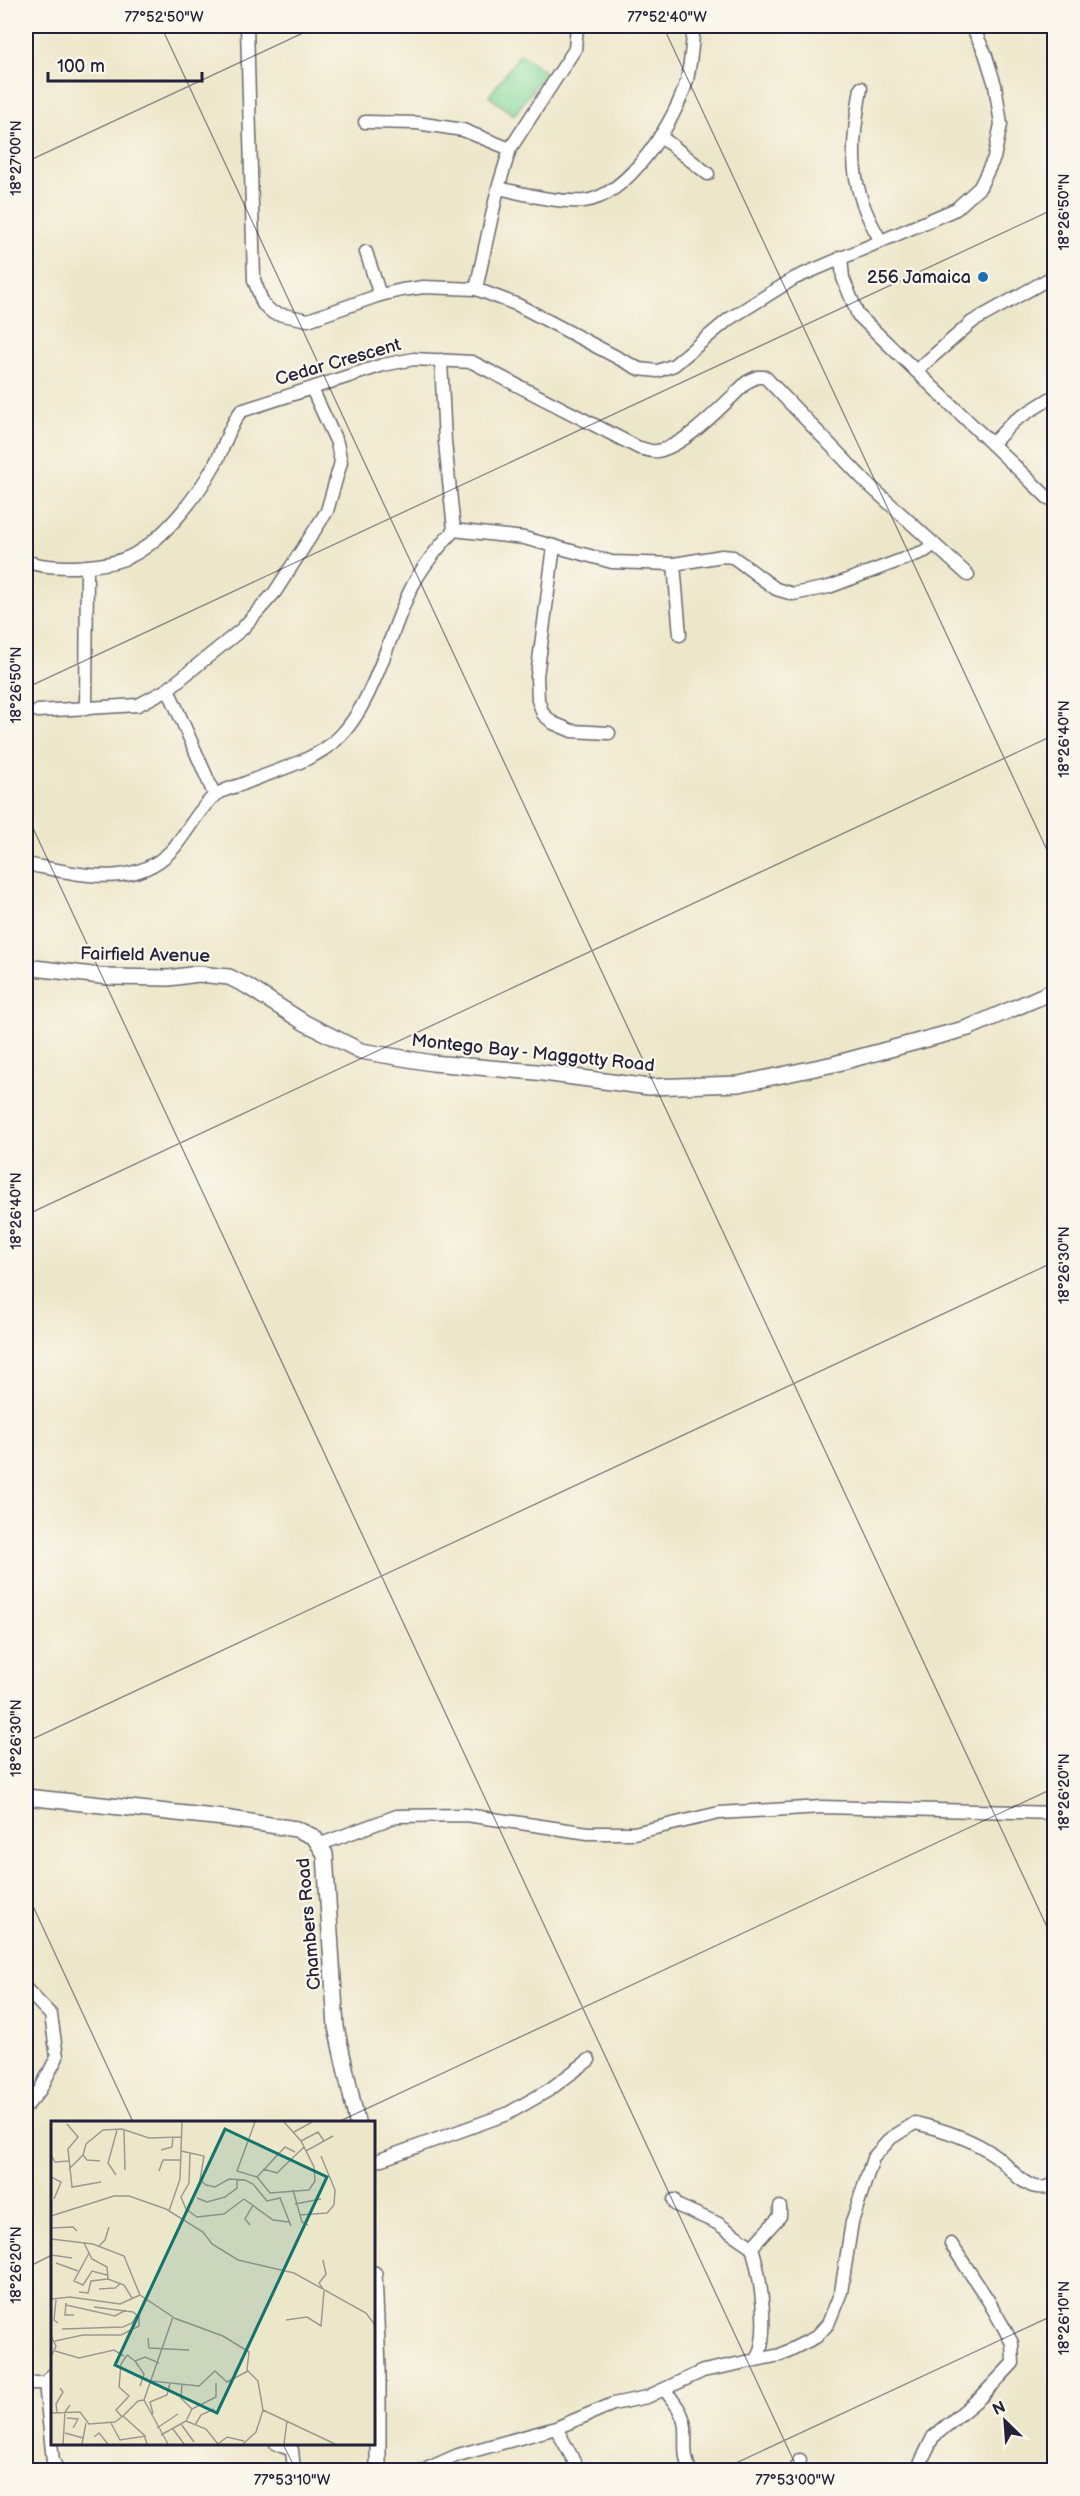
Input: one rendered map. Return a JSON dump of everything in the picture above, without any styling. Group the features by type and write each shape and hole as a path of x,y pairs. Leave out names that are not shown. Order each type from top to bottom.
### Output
{"street":[{"path":"247,26 254,273 260,298 273,313 308,320 380,294 424,287 476,289 518,305 639,369 658,371 674,365 739,312 795,278 956,209 980,188 994,158 1001,124 995,85 985,53 972,26"},
{"path":"476,289 498,188 510,149 575,49 577,26"},
{"path":"498,188 555,200 586,201 616,188 636,168 675,111 687,81 694,26"},
{"path":"861,88 852,157 856,184 867,218 881,241"},
{"path":"365,122 417,123 463,130 510,149"},
{"path":"660,136 708,174"},
{"path":"366,252 380,294"},
{"path":"841,257 843,278 858,315 1047,498 1054,500"},
{"path":"916,371 972,322 1054,276"},
{"name":"Cedar Crescent","path":"26,561 35,565 54,567 87,566 132,556 152,543 187,506 216,463 233,421 241,411 383,365 414,359 472,362 639,448 655,452 667,448 694,431 747,382 757,377 765,377 867,483 934,544"},
{"path":"26,864 86,875 120,877 150,866 171,851 215,796 312,755 337,739 357,715 410,591 433,554 454,530 441,360"},
{"path":"38,711 138,705 168,689 242,629 275,592 327,511 341,462 338,443 312,389"},
{"path":"992,444 1014,421 1054,396"},
{"path":"454,530 524,538 612,561 674,564 722,556 733,557 776,589 793,594 829,587 926,551 934,544 968,575"},
{"path":"554,546 537,676 538,700 543,714 553,723 572,731 609,734"},
{"path":"674,564 680,634"},
{"path":"86,709 87,566"},
{"path":"168,689 215,796"},
{"name":"Fairfield Avenue","path":"26,967 109,977 169,978 198,974 229,977"},
{"name":"Montego Bay - Maggotty Road","path":"229,977 305,1023 362,1051 432,1063 536,1072 649,1087 739,1084 834,1064 968,1028 1054,991"},
{"name":"Chambers Road","path":"26,1797 224,1818 296,1829 306,1831 321,1844 327,1864 336,2026 357,2121"},
{"path":"321,1844 397,1816 466,1815 588,1833 634,1833 719,1813 822,1807 1054,1813"},
{"path":"26,1989 51,2015 57,2057 40,2090 26,2108"},
{"path":"375,2162 507,2114 549,2090 589,2060"},
{"path":"424,2470 458,2455 556,2428 613,2404 646,2397 703,2371 780,2355 816,2337 828,2324 841,2292 852,2222 873,2158 891,2138 915,2123 961,2137 993,2154 1015,2175 1034,2187 1048,2187 1054,2184"},
{"path":"674,2200 676,2205 717,2223 752,2247 758,2275 763,2330 762,2349 757,2358"},
{"path":"752,2247 780,2216 780,2207"},
{"path":"917,2470 933,2437 982,2396 1013,2363 1012,2343 988,2300 951,2244"},
{"path":"375,2302 378,2470"},
{"path":"26,2383 49,2379 51,2420"},
{"path":"665,2390 679,2408 685,2427 683,2445 690,2470"},
{"path":"556,2428 579,2470"},
{"path":"52,2445 53,2461 58,2470"},
{"path":"294,2470 295,2447"}],"green space":[{"path":"520,54 545,72 514,115 489,96"}],"place":[{"name":"256 Jamaica","path":"983,277"}]}
